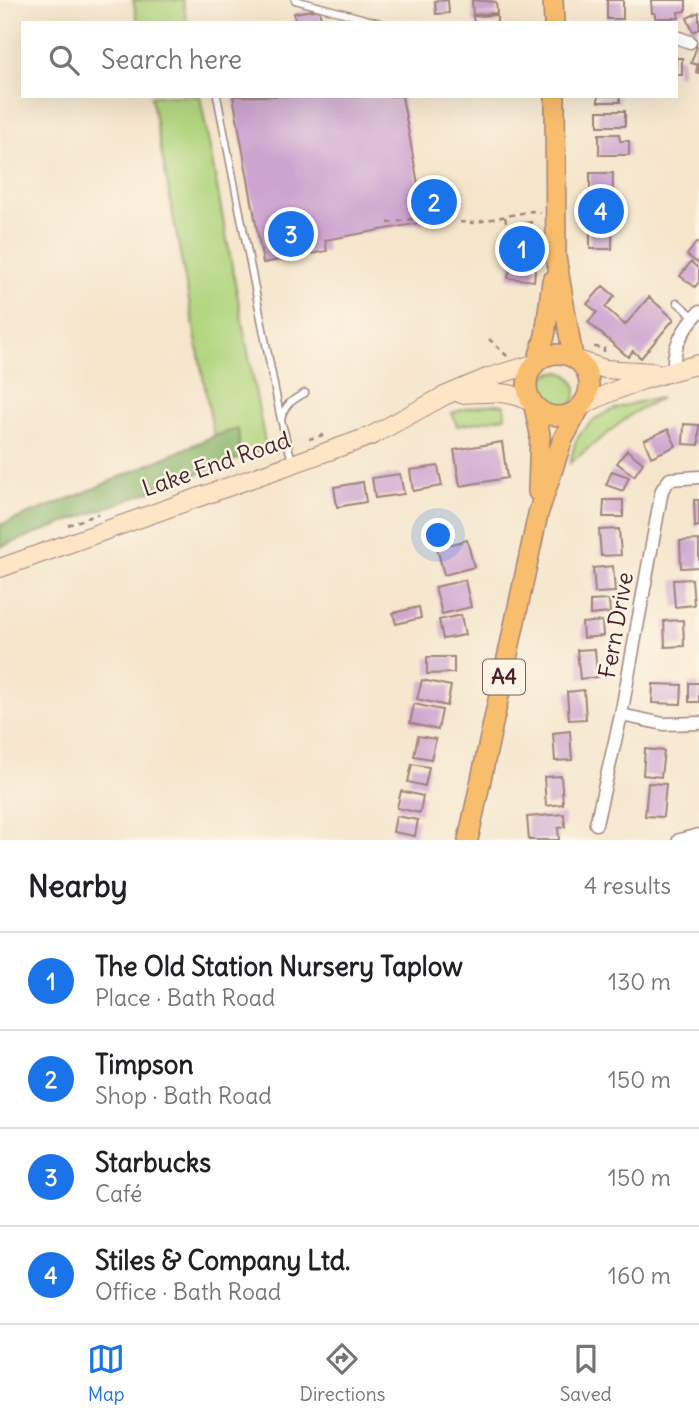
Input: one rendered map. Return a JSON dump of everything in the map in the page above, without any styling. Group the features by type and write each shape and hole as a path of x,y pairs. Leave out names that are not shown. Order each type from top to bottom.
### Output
{"main road":[{"path":"553,0 554,21"},
{"path":"555,98 555,257 545,336 527,383 533,404 547,415 565,416 607,393 669,371 699,364"},
{"path":"555,257 575,359 587,372 589,381 587,397 580,407"},
{"path":"536,363 554,354 605,369 669,371"},
{"name":"Lake End Road","path":"0,568 291,456 371,436 444,396 489,377 536,363"},
{"name":"Lake End Road","path":"444,396 503,393 519,396 533,404"},
{"name":"A4","path":"533,404 540,433 538,514"},
{"name":"A4","path":"468,840 538,514 555,458 580,407"}],"street":[{"path":"678,38 690,42"},
{"path":"669,371 676,344 696,314"},
{"name":"Fern Drive","path":"596,824 621,715 662,490 670,479 699,477"},
{"path":"621,715 664,724 699,723"},
{"path":"600,808 613,811"},
{"path":"679,840 699,835"}],"lane":[{"path":"295,0 373,21"},
{"path":"217,98 281,420 291,456"},
{"path":"677,302 696,314"},
{"path":"281,420 286,405 305,393"}],"path":[{"path":"460,222 472,223 537,211 541,214 541,222"},
{"path":"388,223 431,216 443,219"},
{"path":"505,217 507,226 514,225 514,234"},
{"path":"489,339 512,360"},
{"path":"291,456 316,436 328,433"}],"green space":[{"path":"133,0 183,0 187,21 138,21"},
{"path":"151,98 200,98 266,448 240,458 238,430 214,436"},
{"path":"557,372 570,378 576,391 570,404 557,410 544,404 538,391 544,378"},
{"path":"661,398 633,413 570,463 576,441 592,422 613,410"},
{"path":"504,405 505,417 457,426 452,413 467,408"},
{"path":"238,429 240,458 0,547 0,525 79,495 214,436"}],"building":[{"path":"448,0 449,13 436,14 435,1"},
{"path":"472,0 496,2 497,13 473,15"},
{"path":"607,0 623,0 623,19 607,19"},
{"path":"651,0 686,0 686,11 678,12 679,18 655,18"},
{"path":"319,9 322,21 295,21 294,13"},
{"path":"699,12 699,29 693,32 687,18"},
{"path":"497,15 497,21 474,21 473,16"},
{"path":"697,46 699,73 696,72 698,65 691,63"},
{"path":"678,58 682,58 682,75 678,75"},
{"path":"233,98 402,98 425,222 325,240 327,251 263,263"},
{"path":"598,98 620,98 620,102 598,102"},
{"path":"598,111 625,111 625,126 598,126"},
{"path":"599,134 619,134 620,141 629,141 629,155 599,155"},
{"path":"590,173 613,173 612,249 590,249"},
{"path":"438,196 440,206 430,208 428,198"},
{"path":"531,222 536,260 534,281 508,278 511,262 508,239 513,239 512,235 516,234 515,225"},
{"path":"697,242 699,244 699,264 687,255"},
{"path":"691,262 699,269 699,282 695,287 680,276"},
{"path":"603,286 615,296 605,307 625,325 649,297 674,319 641,358 633,351 628,357 588,322 597,312 587,304"},
{"path":"684,424 699,425 699,445 683,444"},
{"path":"668,429 676,446 651,457 644,440"},
{"path":"502,442 507,478 460,486 454,450"},
{"path":"627,450 643,463 634,476 617,463"},
{"path":"438,466 442,486 413,491 410,470"},
{"path":"612,471 629,477 623,491 606,485"},
{"path":"400,474 404,494 375,498 372,478"},
{"path":"363,482 366,502 337,507 334,487"},
{"path":"604,500 623,500 623,517 603,517"},
{"path":"694,500 699,500 699,526 695,527"},
{"path":"619,529 621,555 601,556 599,530"},
{"path":"467,540 474,567 444,575 437,548"},
{"path":"699,540 699,567 681,568 680,541"},
{"path":"613,566 615,592 595,593 593,568"},
{"path":"692,579 694,605 675,607 673,580"},
{"path":"465,580 471,607 442,614 435,587"},
{"path":"609,600 610,613 590,615 590,601"},
{"path":"419,607 421,618 396,624 393,613"},
{"path":"461,615 465,635 443,639 439,620"},
{"path":"683,620 684,646 665,647 664,621"},
{"path":"602,621 603,636 583,638 582,623"},
{"path":"595,649 597,677 580,679 577,650"},
{"path":"427,657 454,657 454,673 427,674"},
{"path":"422,680 451,686 447,706 417,699"},
{"path":"689,683 699,683 699,702 689,702"},
{"path":"653,684 682,685 681,704 652,703"},
{"path":"584,690 586,719 569,720 567,692"},
{"path":"414,704 442,710 438,730 410,723"},
{"path":"570,731 572,760 555,761 553,733"},
{"path":"418,736 436,739 431,759 414,756"},
{"path":"645,749 664,751 661,777 643,775"},
{"path":"412,764 429,767 425,786 408,782"},
{"path":"561,776 563,804 546,806 544,777"},
{"path":"648,783 666,784 663,817 645,816"},
{"path":"401,791 423,796 420,813 397,808"},
{"path":"564,814 565,827 558,828 559,840 529,840 527,817"},
{"path":"396,816 418,820 415,836 393,832"}],"place":[{"name":"Timpson","path":"434,202"},
{"name":"Stiles & Company Ltd.","path":"601,211"},
{"name":"Starbucks","path":"291,234"},
{"name":"The Old Station Nursery Taplow","path":"522,249"}]}
